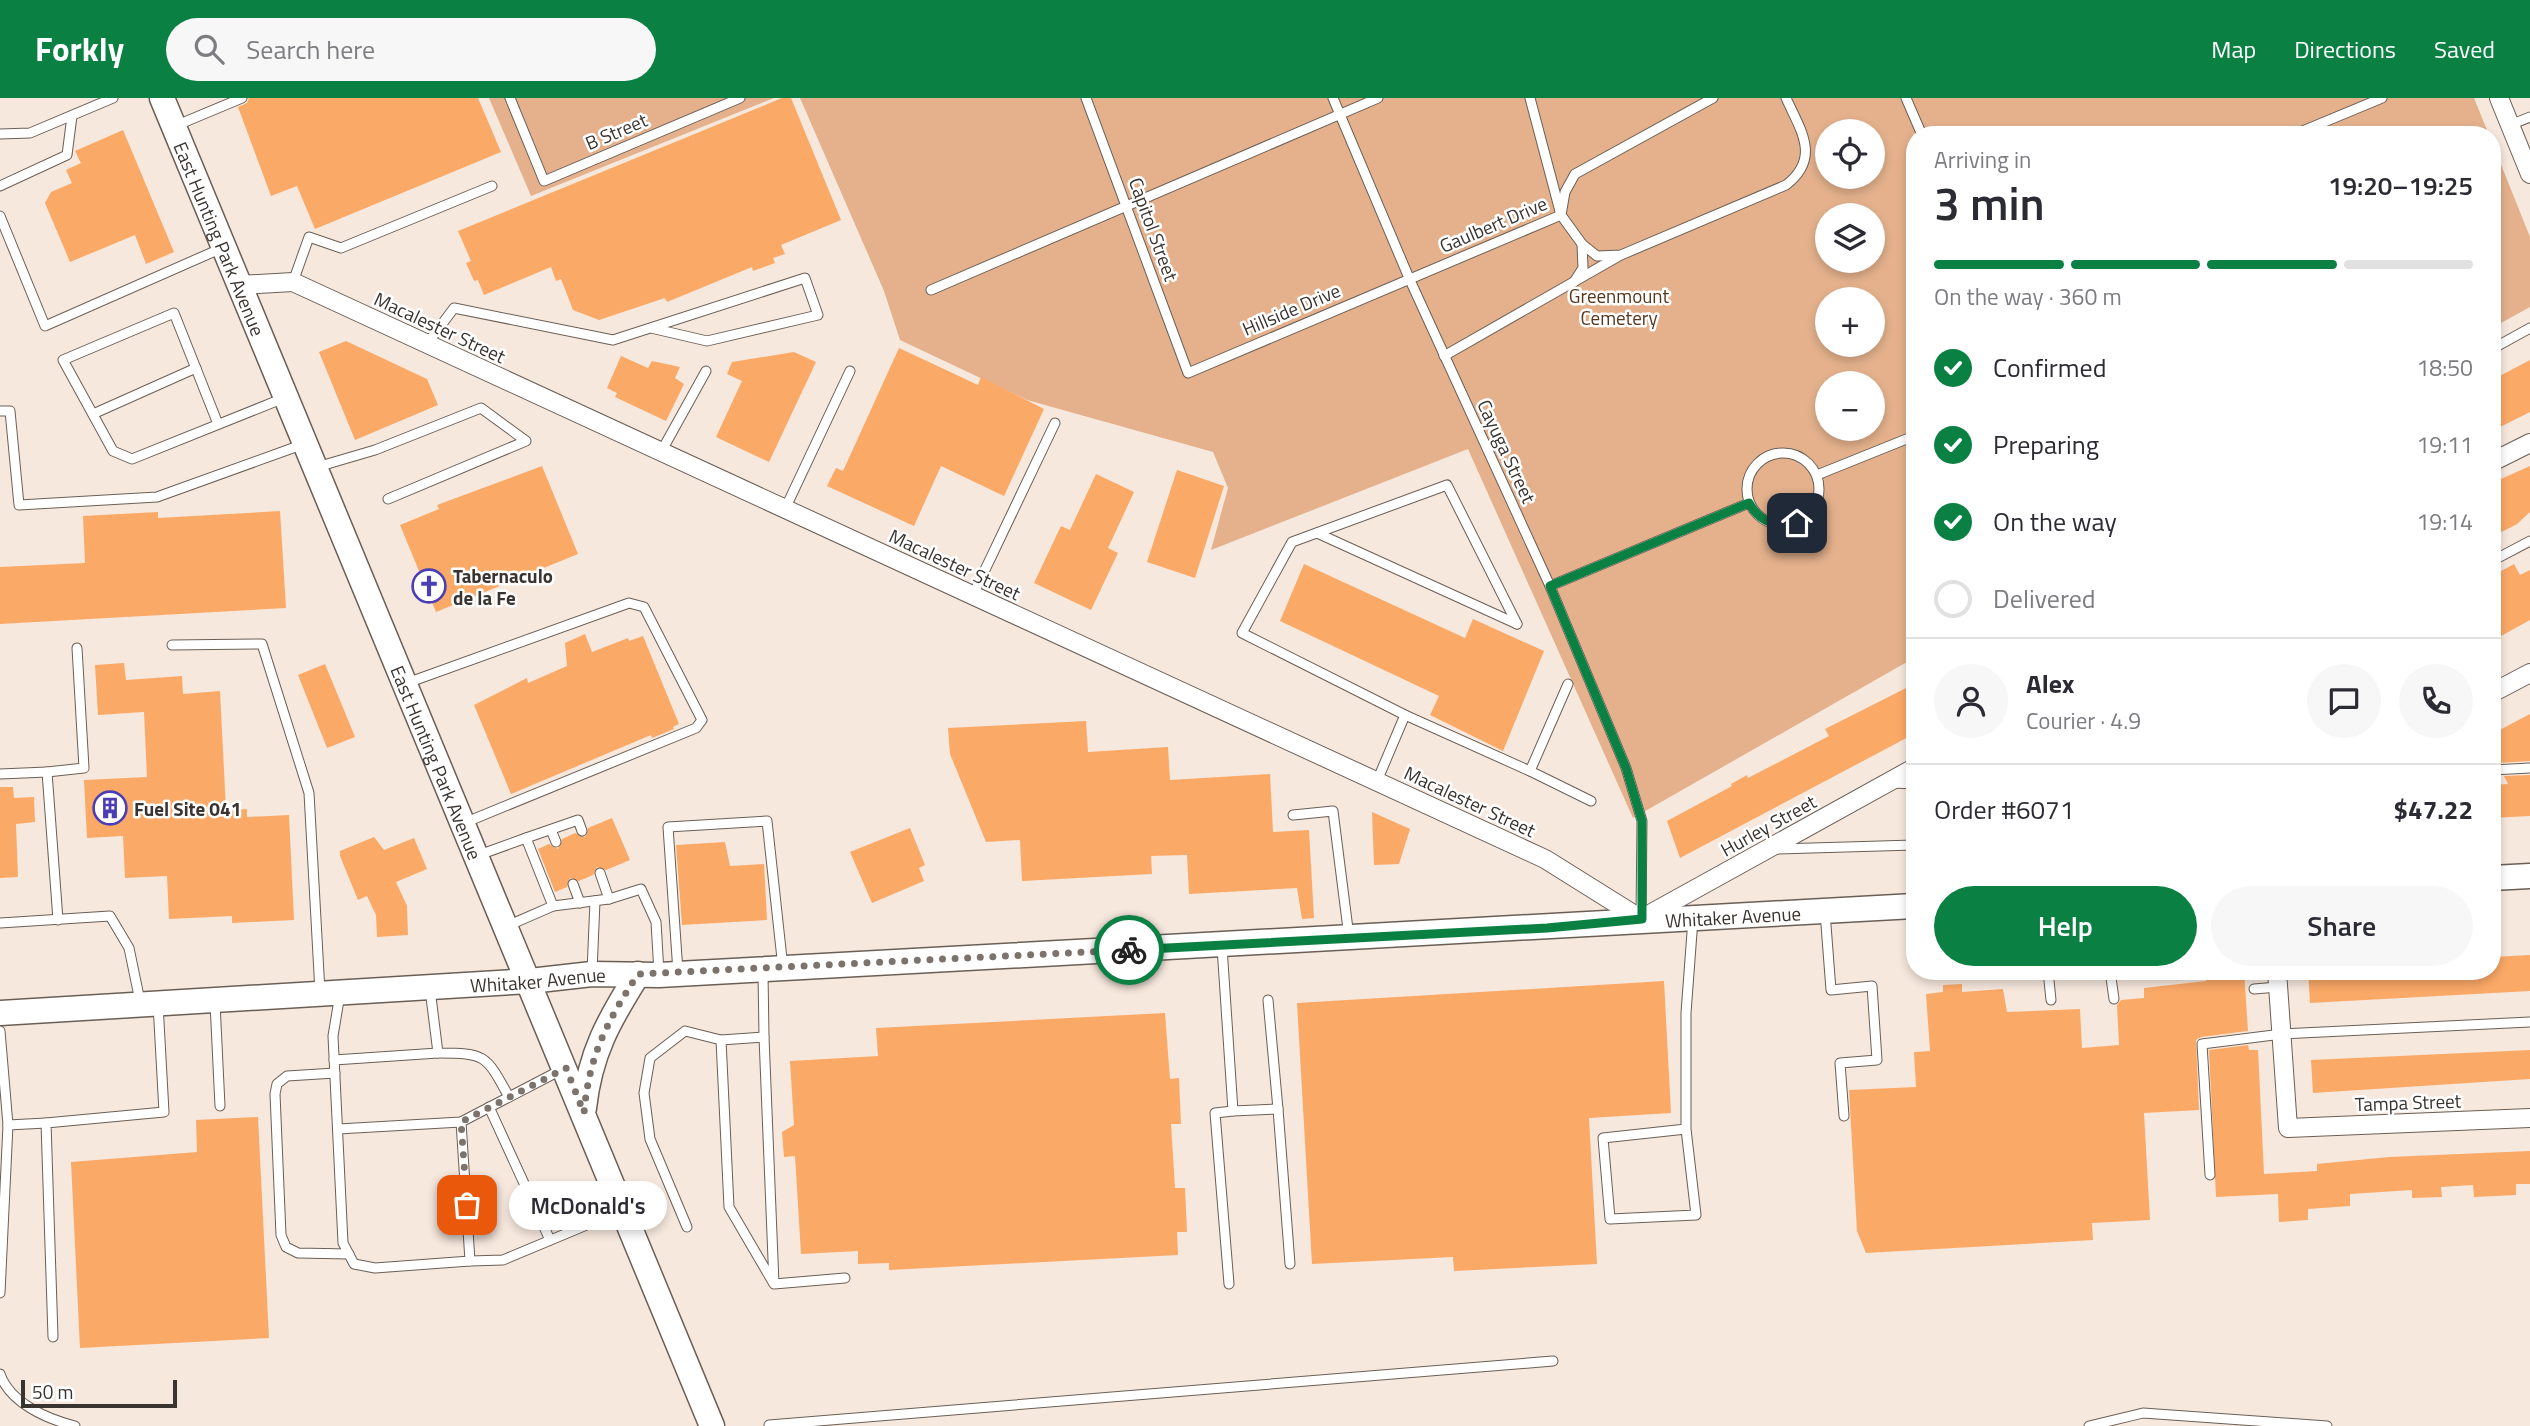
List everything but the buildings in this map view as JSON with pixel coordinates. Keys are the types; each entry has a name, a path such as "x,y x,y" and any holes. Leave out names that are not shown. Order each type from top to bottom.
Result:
{"main road":[{"name":"East Hunting Park Avenue","path":"162,98 530,981 712,1426"},
{"path":"2501,878 2530,876"},
{"name":"Whitaker Avenue","path":"0,1013 530,981 592,974 773,969 1906,906"},
{"path":"584,1113 587,1080 607,1022 659,974"}],"street":[{"path":"2499,98 2530,174"},
{"name":"Macalester Street","path":"239,285 293,282 1545,859 1642,919"},
{"path":"2501,458 2530,443"},
{"path":"2501,688 2530,673"},
{"name":"Hurley Street","path":"1642,919 1906,773"},
{"path":"2277,980 2282,1034"},
{"name":"Tampa Street","path":"2282,1034 2288,1128 2530,1118"}],"lane":[{"path":"0,134 30,133 113,98"},
{"path":"174,127 242,98"},
{"name":"B Street","path":"510,98 544,181 740,98"},
{"name":"Capitol Street","path":"1086,98 1188,373"},
{"name":"Cayuga Street","path":"1333,98 1409,278 1550,586 1626,768 1642,821 1642,919"},
{"path":"931,290 1378,98"},
{"path":"1530,98 1561,215 1582,244 1597,256 1621,255"},
{"name":"Gaulbert Drive","path":"1409,278 1561,215 1565,192 1575,174 1713,98"},
{"path":"1444,356 1621,255 1786,186 1800,175 1806,159 1805,142 1786,98"},
{"path":"1906,98 1918,126"},
{"path":"2315,126 2382,98"},
{"path":"0,186 67,155 72,116"},
{"path":"2510,125 2530,117"},
{"path":"293,282 309,237 341,248 492,186"},
{"path":"0,216 45,326 224,247"},
{"path":"1573,283 1583,268 1582,244"},
{"path":"427,344 454,308 612,340 805,278 818,315 706,341 651,328"},
{"name":"Hillside Drive","path":"1188,373 1409,278"},
{"path":"218,424 174,313 63,360 113,451 132,459 286,397"},
{"path":"2501,344 2530,328"},
{"path":"93,414 196,368"},
{"path":"661,452 706,371"},
{"path":"785,509 850,371"},
{"path":"316,468 374,450 481,408 526,441 388,499"},
{"path":"0,411 10,411 19,505 157,497 305,443"},
{"path":"973,596 1055,423"},
{"path":"1817,475 1906,439"},
{"path":"1775,453 1800,457 1817,475 1819,487 1814,509 1797,523 1785,526 1763,520 1749,503 1748,478 1754,467 1775,453"},
{"path":"1317,533 1517,624 1447,485 1292,542 1242,633 1405,715 1591,801"},
{"path":"1550,586 1749,503"},
{"path":"2501,556 2530,541"},
{"path":"406,684 629,603 644,607 702,720 696,728 464,823"},
{"path":"172,645 262,644 309,793 330,993 343,1243 354,1264 375,1268 503,1260 624,1210"},
{"path":"0,774 84,768 77,648"},
{"path":"1530,771 1568,684"},
{"path":"1377,782 1405,715"},
{"path":"2501,770 2530,768"},
{"path":"47,772 58,920"},
{"path":"1888,783 1906,784"},
{"path":"1293,815 1333,811 1349,939"},
{"path":"478,856 578,820 582,831"},
{"path":"659,974 668,827 767,821 773,969 764,1037 774,1284"},
{"path":"551,830 556,842"},
{"path":"526,838 553,906"},
{"path":"1768,849 1906,845"},
{"path":"600,873 609,899"},
{"path":"573,884 580,902"},
{"path":"507,926 553,906 609,899 640,889 656,922 659,974"},
{"path":"592,974 594,901"},
{"path":"1825,911 1831,990 1872,986 1877,1060 1840,1063 1844,1116"},
{"path":"0,923 110,916 129,948 149,1004 164,1112 8,1125"},
{"path":"1686,1129 1603,1138 1610,1219 1696,1214 1686,1129 1686,1013 1693,917"},
{"path":"1222,945 1233,1111"},
{"path":"2049,980 2051,1000"},
{"path":"2111,980 2114,999"},
{"path":"2254,989 2275,980"},
{"path":"430,987 438,1053"},
{"path":"215,1000 220,1106"},
{"path":"1268,1000 1290,1264"},
{"path":"2210,1175 2202,1044 2282,1034 2530,1021"},
{"path":"0,1031 8,1125 0,1293"},
{"path":"687,1227 650,1139 644,1093 650,1058 685,1031 721,1040 764,1037"},
{"path":"721,1040 729,1207 774,1284"},
{"path":"334,1060 475,1053 492,1065 509,1097"},
{"path":"338,1129 461,1122 566,1068"},
{"path":"335,1073 288,1076 277,1084 281,1235 286,1247 298,1253 349,1254"},
{"path":"489,1107 550,1240"},
{"path":"1229,1284 1215,1112 1278,1109"},
{"path":"461,1122 470,1261"},
{"path":"46,1123 53,1337"},
{"path":"774,1284 845,1278"},
{"path":"769,1425 1553,1361"},
{"path":"0,1374 3,1382 22,1403 60,1422 75,1426"},
{"path":"2089,1426 2143,1413 2327,1426"}],"green space":[{"path":"489,98 774,98 531,196"},
{"name":"Greenmount Cemetery","path":"800,98 2474,98 2485,126 1906,126 1906,663 1633,818 1468,449 1211,550 1228,488 1213,452 1027,400 900,340 884,291"},
{"path":"2501,164 2530,237 2530,307 2501,323"}],"way so far":[{"path":"467,1205 461,1122 566,1068 584,1113 587,1080 594,1055 607,1022 638,974 1129,950"}],"place":[{"name":"Tabernaculo de la Fe","path":"429,586"},
{"name":"Fuel Site 041","path":"110,808"},
{"name":"McDonald's","path":"467,1205"}],"route":[{"path":"1129,950 1547,928 1642,919 1642,821 1626,768 1550,586 1749,503 1763,520 1785,526 1797,523"}]}
